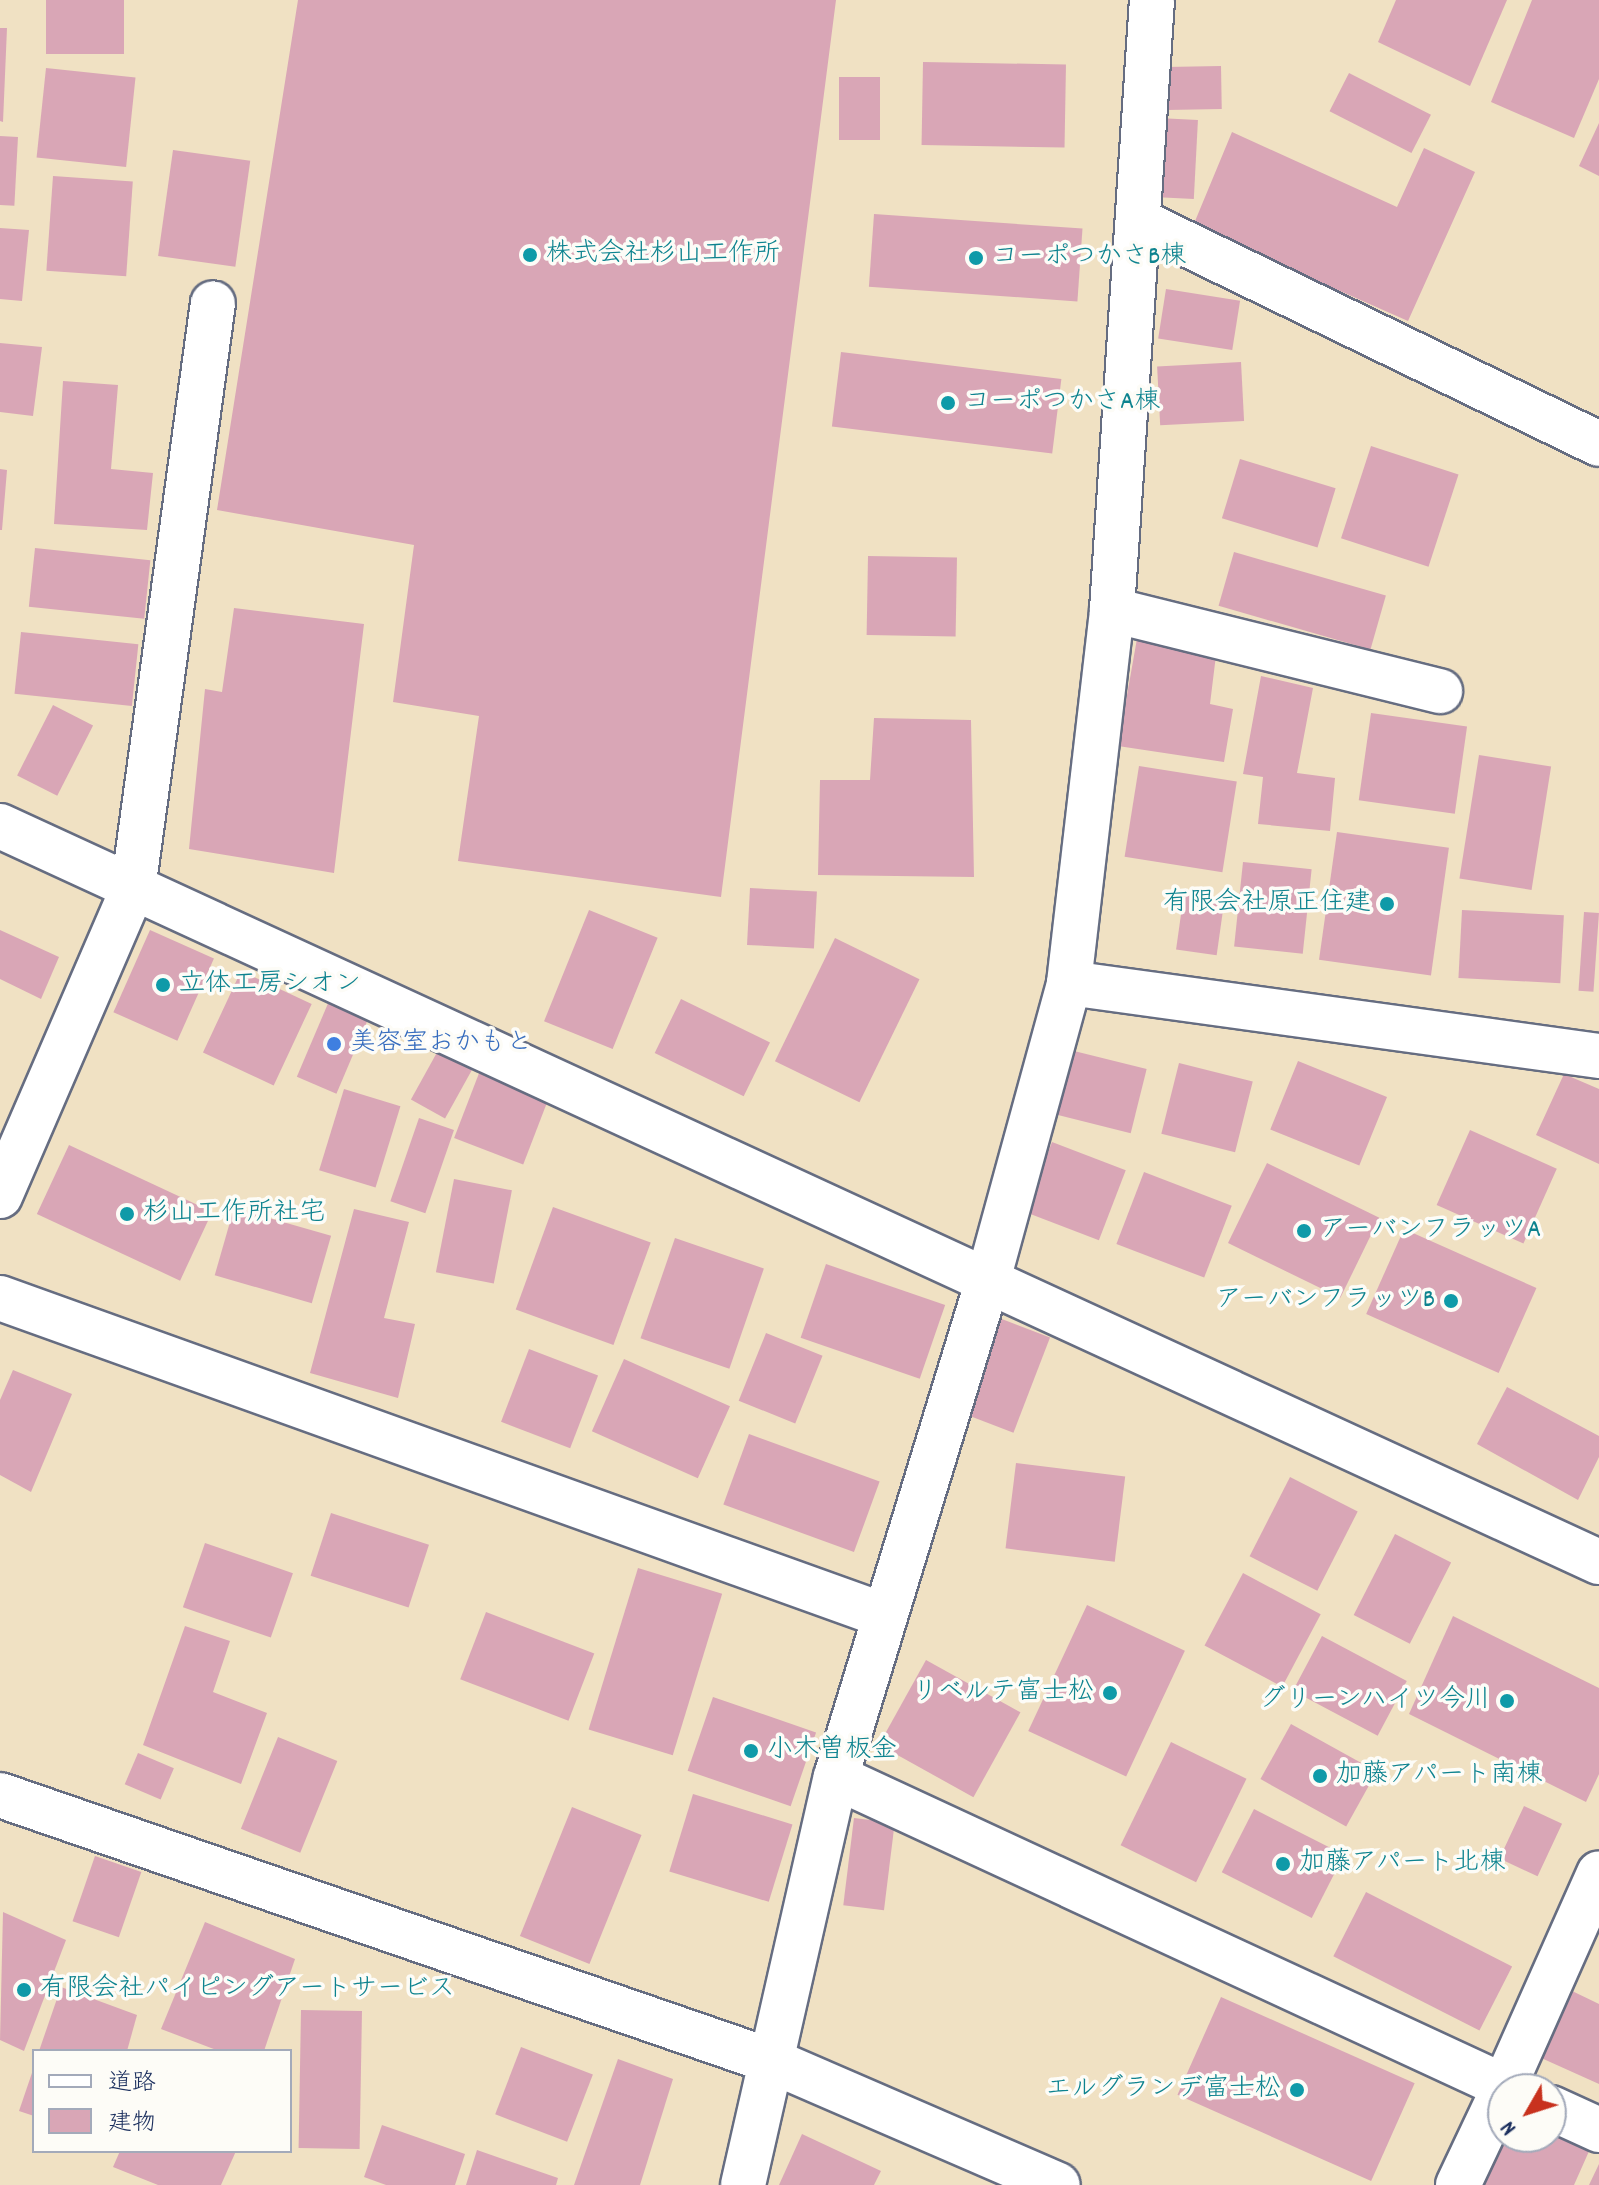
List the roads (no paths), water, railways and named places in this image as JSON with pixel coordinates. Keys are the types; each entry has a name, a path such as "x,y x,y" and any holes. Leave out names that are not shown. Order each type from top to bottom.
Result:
{"street":[{"path":"743,2185 774,2062 836,1777 883,1615 988,1280 1069,983 1112,610 1152,0"},
{"path":"1139,221 1599,444"},
{"path":"0,1196 133,889 213,303"},
{"path":"1112,610 1440,691"},
{"path":"0,826 1599,1562"},
{"path":"1069,983 1599,1056"},
{"path":"0,1298 883,1615"},
{"path":"836,1777 1487,2081"},
{"path":"0,1795 774,2062 1058,2185"},
{"path":"1512,2073 1599,1873"},
{"path":"1567,2115 1599,2130"},
{"path":"1458,2185 1487,2126"}],"place":[{"name":"株式会社杉山工作所","path":"530,255"},
{"name":"コーポつかさB棟","path":"976,258"},
{"name":"コーポつかさA棟","path":"948,403"},
{"name":"有限会社原正住建","path":"1387,904"},
{"name":"立体工房シオン","path":"163,985"},
{"name":"美容室おかもと","path":"334,1044"},
{"name":"杉山工作所社宅","path":"127,1214"},
{"name":"アーバンフラッツA","path":"1304,1231"},
{"name":"アーバンフラッツB","path":"1451,1301"},
{"name":"リベルテ富士松","path":"1110,1693"},
{"name":"グリーンハイツ今川","path":"1507,1701"},
{"name":"小木曽板金","path":"751,1751"},
{"name":"加藤アパート南棟","path":"1320,1776"},
{"name":"加藤アパート北棟","path":"1283,1864"},
{"name":"有限会社パイピングアートサービス","path":"24,1990"},
{"name":"エルグランデ富士松","path":"1297,2090"}]}
